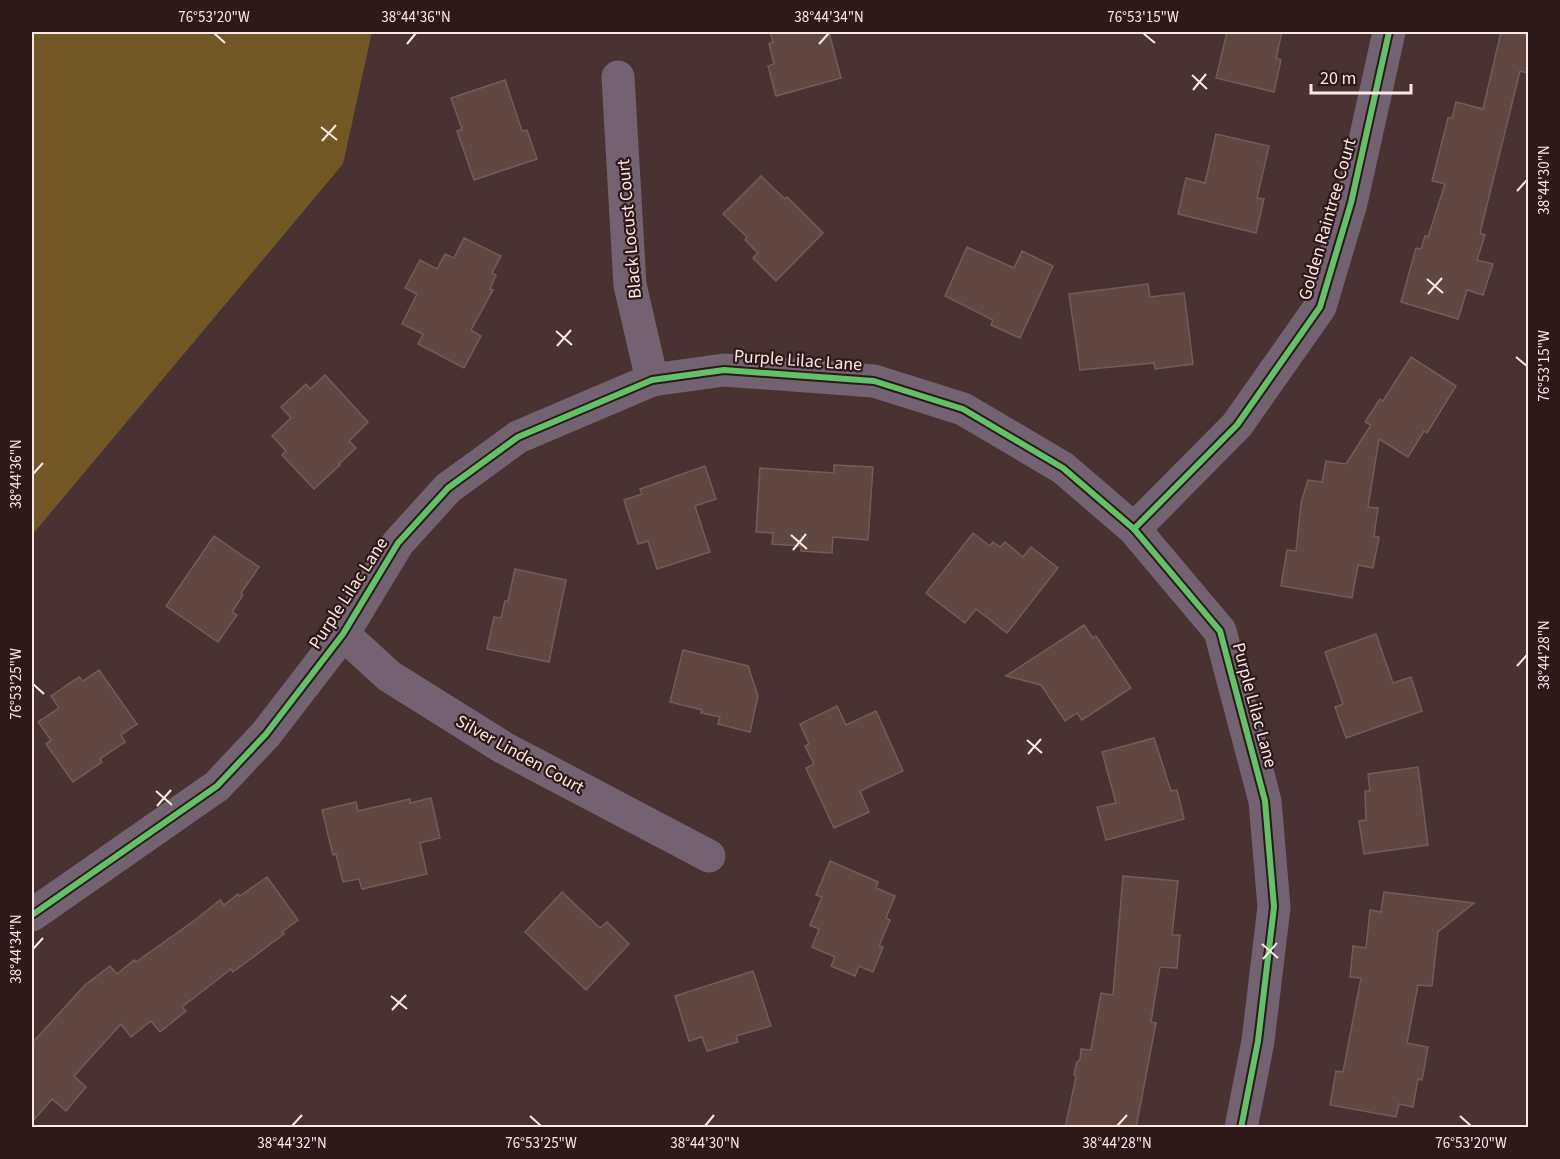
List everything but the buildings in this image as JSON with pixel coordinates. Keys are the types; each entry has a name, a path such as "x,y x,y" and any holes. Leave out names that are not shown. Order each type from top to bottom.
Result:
{"street":[{"name":"Golden Raintree Court","path":"1134,529 1237,425 1320,307 1351,203 1389,32"},
{"name":"Black Locust Court","path":"618,77 630,285 652,380"},
{"name":"Purple Lilac Lane","path":"32,915 113,856 217,786 266,734 343,634 398,543 448,488 518,437 652,380 724,370 874,381 963,409 1063,468 1134,529 1220,631 1265,801 1274,907 1258,1041 1241,1128"},
{"name":"Silver Linden Court","path":"343,634 389,676 504,748 709,856"}],"shaded area":[{"path":"32,32 372,32 343,164 32,535"}],"cycle path":[{"path":"1134,529 1237,425 1320,307 1351,203 1389,32"},
{"path":"32,915 217,786 266,734 343,634 398,543 448,488 518,437 652,380 724,370 874,381 963,409 1063,468 1134,529 1220,631 1265,801 1274,907 1258,1041 1241,1128"}]}
